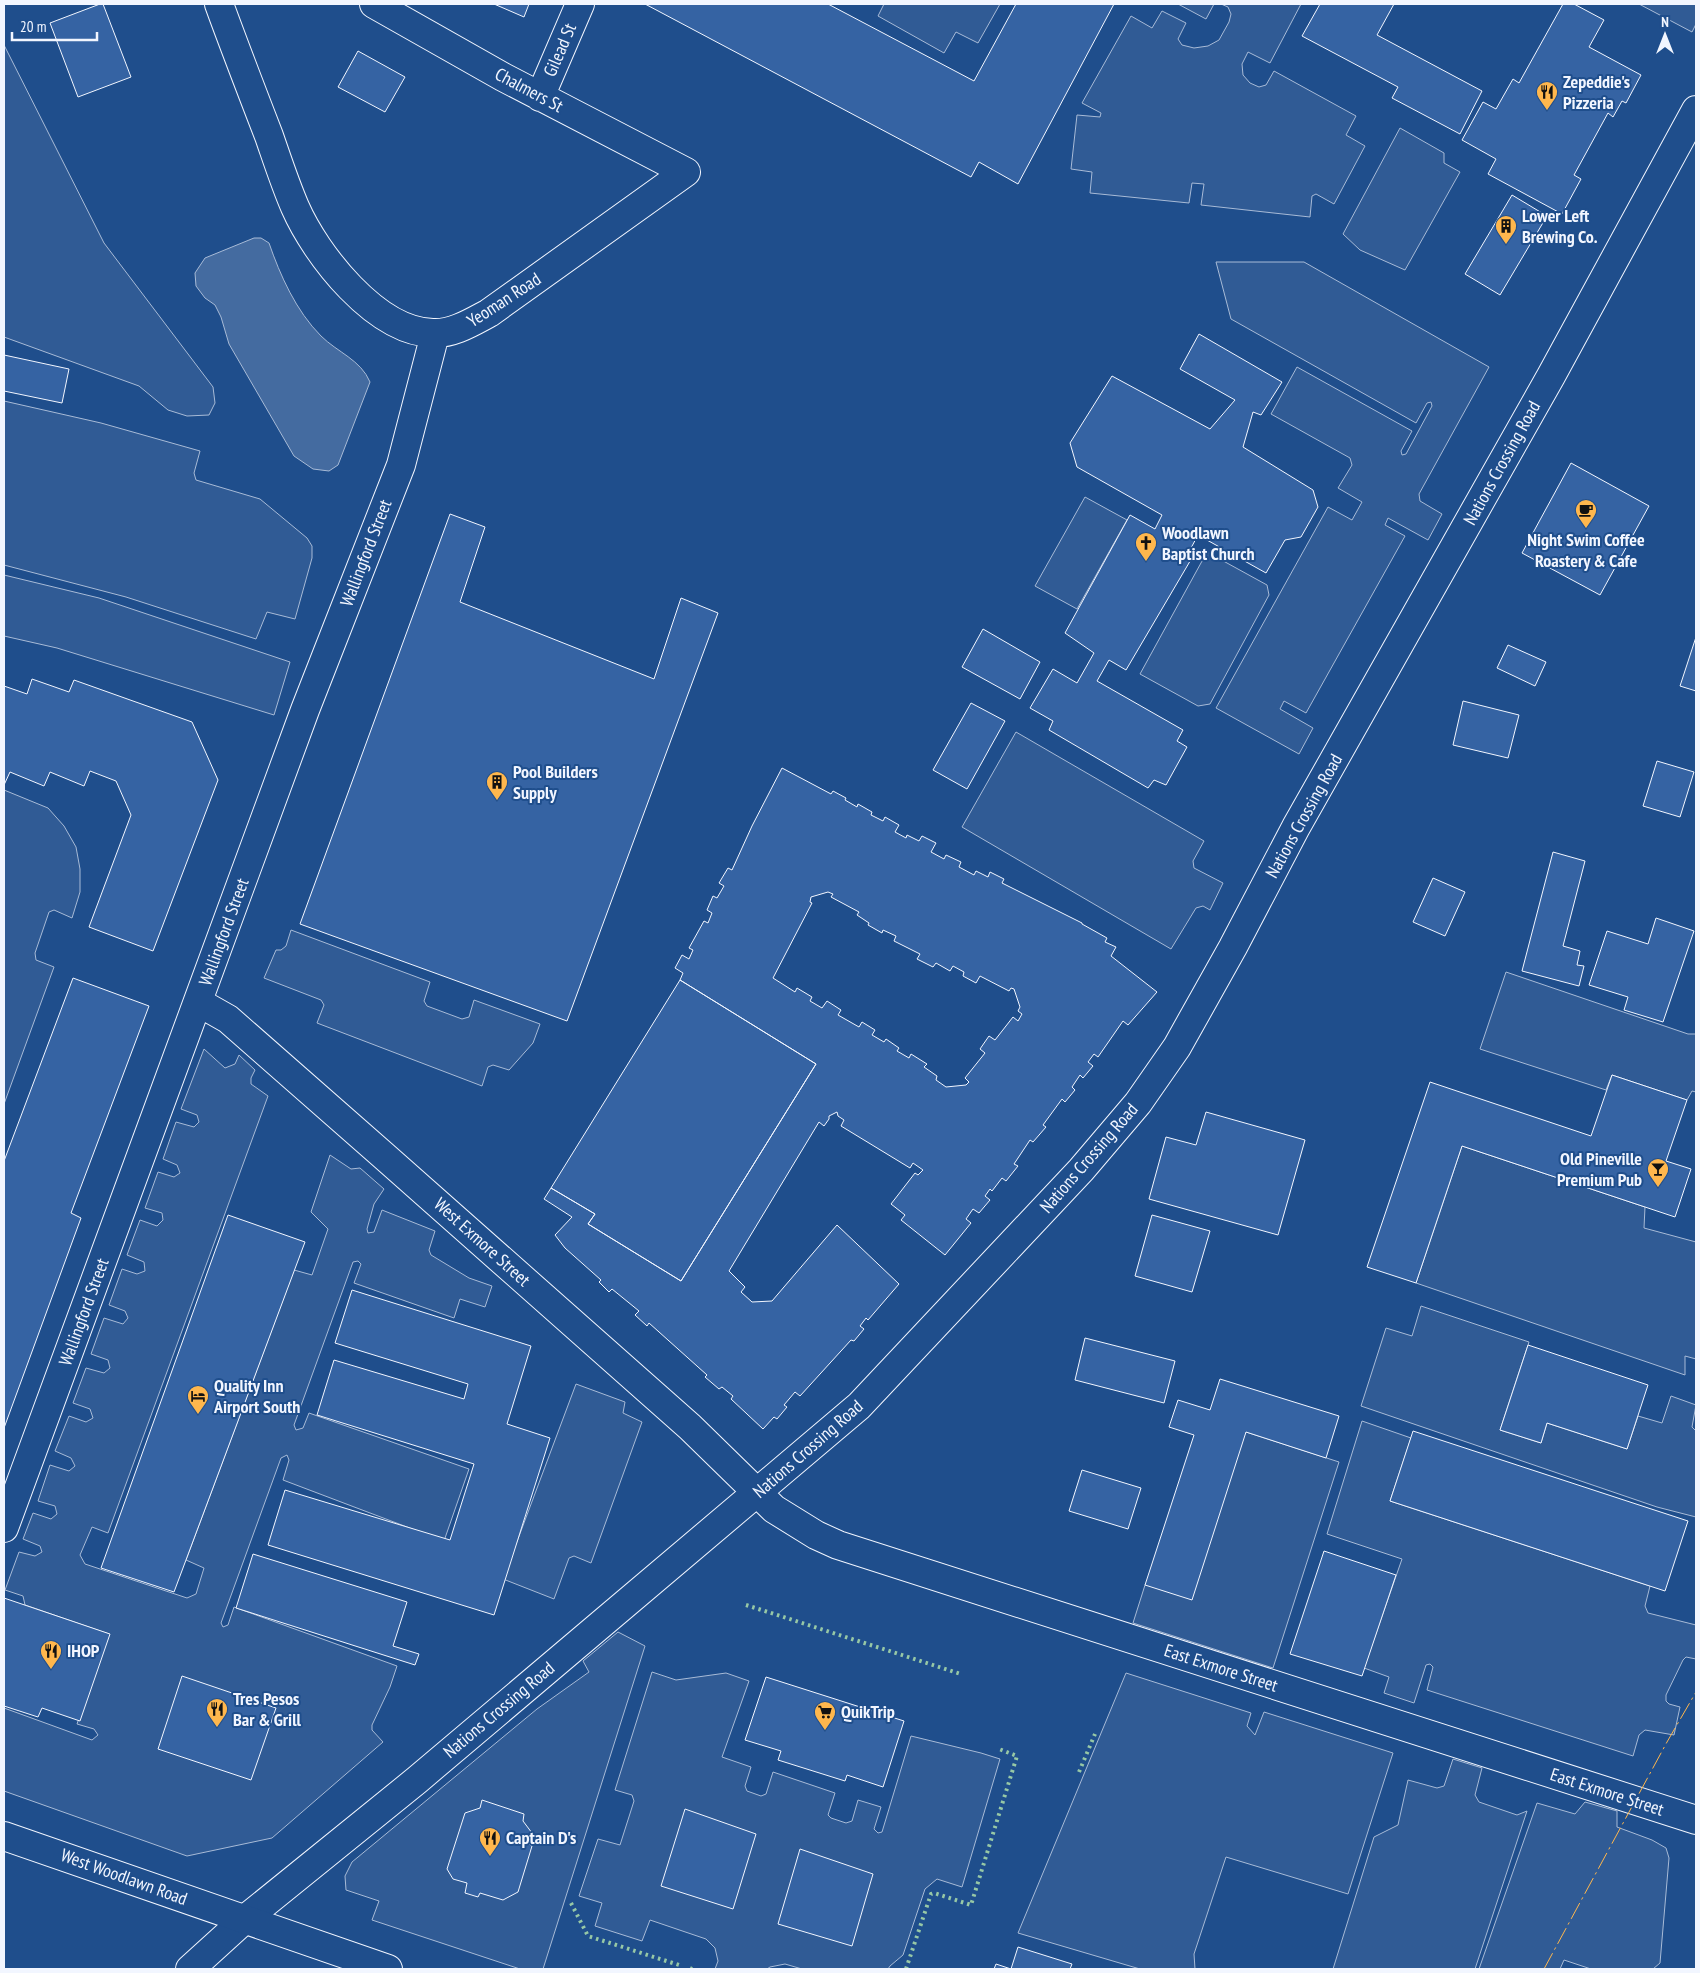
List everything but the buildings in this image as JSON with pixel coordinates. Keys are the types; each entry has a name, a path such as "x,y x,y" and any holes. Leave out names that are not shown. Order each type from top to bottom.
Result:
{"street":[{"name":"Yeoman Road","path":"219,4 296,208 321,251 341,277 375,308 401,326 423,333 435,334 459,329 489,313 686,172"},
{"name":"Chalmers St","path":"374,4 540,97 686,172"},
{"name":"Gilead St","path":"540,97 580,4"},
{"name":"Nations Crossing Road","path":"190,1969 244,1920 417,1780 859,1406 1081,1170 1138,1103 1177,1047 1233,947 1296,827 1553,372 1696,110"},
{"name":"Wallingford Street","path":"4,1528 305,710 401,465 435,334"},
{"name":"West Exmore Street","path":"198,1002 228,1019 347,1123 690,1427 757,1494"},
{"name":"East Exmore Street","path":"757,1494 796,1524 838,1545 1696,1820"},
{"name":"West Woodlawn Road","path":"4,1836 244,1920 313,1941 388,1969"}],"shaded area":[{"path":"884,4 1000,4 978,43 956,32 944,53 878,16"},
{"path":"1178,4 1214,4 1206,19"},
{"path":"1221,4 1301,4 1270,63 1248,52 1242,64 1243,75 1250,83 1259,87 1266,85 1274,71 1356,116 1346,135 1365,146 1334,204 1316,194 1312,196 1310,217 1201,205 1204,184 1192,183 1189,203 1090,193 1092,172 1071,169 1077,115 1100,117 1101,113 1082,103 1131,16 1152,28 1162,11 1186,23 1178,39 1182,45 1194,48 1208,46 1219,40 1229,22 1231,14 1228,7"},
{"path":"1639,4 1696,4 1696,24 1692,32"},
{"path":"4,45 104,243 213,387 215,403 209,415 187,416 168,410 139,386 4,337"},
{"path":"1400,128 1444,153 1444,163 1460,172 1405,270 1360,250 1343,234"},
{"path":"254,238 261,238 269,243 278,268 296,304 312,326 327,342 355,362 366,374 370,382 338,465 329,471 313,469 294,456 229,344 221,317 215,305 205,298 196,286 195,273 205,258"},
{"path":"1216,262 1304,262 1489,367 1419,494 1420,501 1442,514 1428,540 1388,518 1385,525 1405,536 1306,713 1284,701 1280,709 1313,728 1299,754 1216,708 1328,507 1352,520 1362,502 1338,488 1352,465 1350,458 1271,414 1297,367 1412,431 1401,451 1402,455 1406,454 1432,406 1431,402 1427,403 1416,423 1231,319"},
{"path":"4,401 101,423 200,451 194,473 196,480 260,499 307,538 312,546 312,558 295,619 267,612 256,639 126,597 4,565"},
{"path":"1085,497 1127,520 1077,609 1035,586"},
{"path":"1207,552 1267,585 1269,595 1210,704 1198,706 1140,674"},
{"path":"4,575 99,598 290,662 274,715 57,648 4,636"},
{"path":"1016,732 1204,841 1193,861 1194,868 1223,883 1210,910 1203,906 1196,908 1171,949 962,827"},
{"path":"4,790 48,808 64,826 76,847 80,869 80,892 72,918 54,910 49,912 35,953 36,960 54,967 4,1104"},
{"path":"291,930 430,982 424,1001 427,1006 462,1019 469,1017 474,1000 540,1024 533,1043 509,1070 493,1065 488,1067 482,1086 317,1023 324,1005 321,1000 264,978 276,950 281,950 286,946"},
{"path":"1506,972 1688,1034 1696,1034 1696,1092 1692,1091 1687,1100 1612,1075 1606,1090 1480,1049"},
{"path":"204,1049 225,1068 235,1064 239,1055 255,1070 251,1078 251,1084 268,1096 108,1533 92,1527 80,1555 85,1564 187,1598 196,1594 204,1568 186,1560 294,1270 312,1275 328,1229 311,1212 330,1155 351,1169 360,1168 384,1189 374,1204 367,1229 368,1233 374,1232 382,1210 435,1231 429,1250 431,1255 469,1278 492,1286 485,1307 460,1299 454,1318 354,1283 361,1264 358,1261 353,1262 294,1425 296,1430 303,1428 309,1413 469,1469 444,1541 283,1480 289,1460 287,1455 281,1458 221,1623 223,1627 228,1625 234,1607 397,1666 390,1687 372,1725 372,1730 383,1742 272,1838 187,1856 4,1791 4,1708 92,1740 98,1735 94,1729 77,1724 109,1634 25,1605 23,1596 5,1590 19,1552 35,1556 42,1552 40,1546 23,1539 33,1513 51,1519 57,1514 55,1506 38,1501 50,1465 69,1471 75,1466 71,1458 55,1451 69,1416 86,1422 93,1418 90,1409 73,1403 86,1368 104,1373 110,1368 108,1360 91,1354 104,1318 123,1324 128,1318 125,1311 109,1305 122,1269 137,1274 145,1271 144,1262 127,1255 140,1220 157,1226 163,1220 162,1213 145,1208 158,1172 174,1177 180,1173 177,1165 163,1159 176,1122 194,1127 199,1122 197,1115 181,1109"},
{"path":"1462,1146 1645,1207 1644,1228 1696,1242 1696,1359 1685,1356 1685,1375 1416,1283"},
{"path":"1421,1306 1529,1342 1500,1430 1541,1443 1547,1423 1627,1449 1638,1416 1662,1423 1671,1396 1696,1405 1692,1427 1696,1431 1696,1517 1657,1507 1361,1406 1386,1328 1412,1336"},
{"path":"576,1384 625,1402 623,1413 642,1422 591,1563 574,1556 569,1558 554,1599 503,1579"},
{"path":"1362,1421 1411,1438 1390,1501 1650,1586 1645,1606 1648,1613 1696,1625 1696,1659 1686,1657 1683,1660 1666,1695 1666,1701 1669,1704 1680,1707 1674,1735 1645,1730 1639,1735 1633,1756 1427,1690 1433,1667 1430,1664 1426,1665 1414,1703 1384,1693 1389,1677 1364,1668 1402,1559 1327,1534"},
{"path":"1246,1432 1339,1462 1273,1668 1133,1623 1145,1585"},
{"path":"618,1632 645,1646 543,1969 520,1969 372,1920 379,1901 346,1890 345,1876 352,1862 537,1709 589,1672 583,1661"},
{"path":"652,1672 676,1680 726,1673 749,1681 722,1757 751,1767 745,1786 747,1791 761,1796 766,1794 773,1772 835,1793 828,1815 831,1818 846,1823 852,1821 858,1800 881,1807 874,1829 878,1833 882,1832 911,1736 1000,1759 962,1887 937,1879 925,1889 903,1955 888,1969 802,1969 785,1964 767,1969 715,1969 718,1961 715,1948 706,1939 650,1920 642,1941 595,1926 602,1903 579,1896 598,1839 620,1845 634,1801 632,1795 615,1790"},
{"path":"1126,1673 1251,1713 1247,1726 1255,1735 1264,1712 1393,1753 1348,1894 1226,1857 1194,1954 1195,1969 1140,1969 1018,1933"},
{"path":"1453,1759 1482,1768 1475,1795 1479,1802 1517,1815 1527,1811 1475,1969 1333,1969 1374,1837 1398,1825 1408,1780 1437,1788 1444,1786"},
{"path":"1585,1802 1617,1811 1617,1827 1652,1840 1666,1848 1669,1858 1660,1963 1653,1969 1591,1969 1564,1960 1560,1969 1479,1969 1537,1803 1575,1814"}],"hedge":[{"path":"746,1605 961,1674"},
{"path":"1079,1772 1095,1734"},
{"path":"906,1969 931,1894 934,1893 971,1905 1017,1756 999,1749"},
{"path":"571,1903 588,1936 679,1965"}],"power":[{"path":"1544,1969 1696,1692"}],"place":[{"name":"Zepeddie's Pizzeria","path":"1547,111"},
{"name":"Lower Left Brewing Co.","path":"1506,245"},
{"name":"Night Swim Coffee Roastery & Cafe","path":"1586,529"},
{"name":"Woodlawn Baptist Church","path":"1146,562"},
{"name":"Pool Builders Supply","path":"497,801"},
{"name":"Old Pineville Premium Pub","path":"1658,1188"},
{"name":"Quality Inn Airport South","path":"198,1415"},
{"name":"IHOP","path":"51,1670"},
{"name":"Tres Pesos Bar & Grill","path":"217,1728"},
{"name":"QuikTrip","path":"825,1731"},
{"name":"Captain D's","path":"490,1857"}]}
